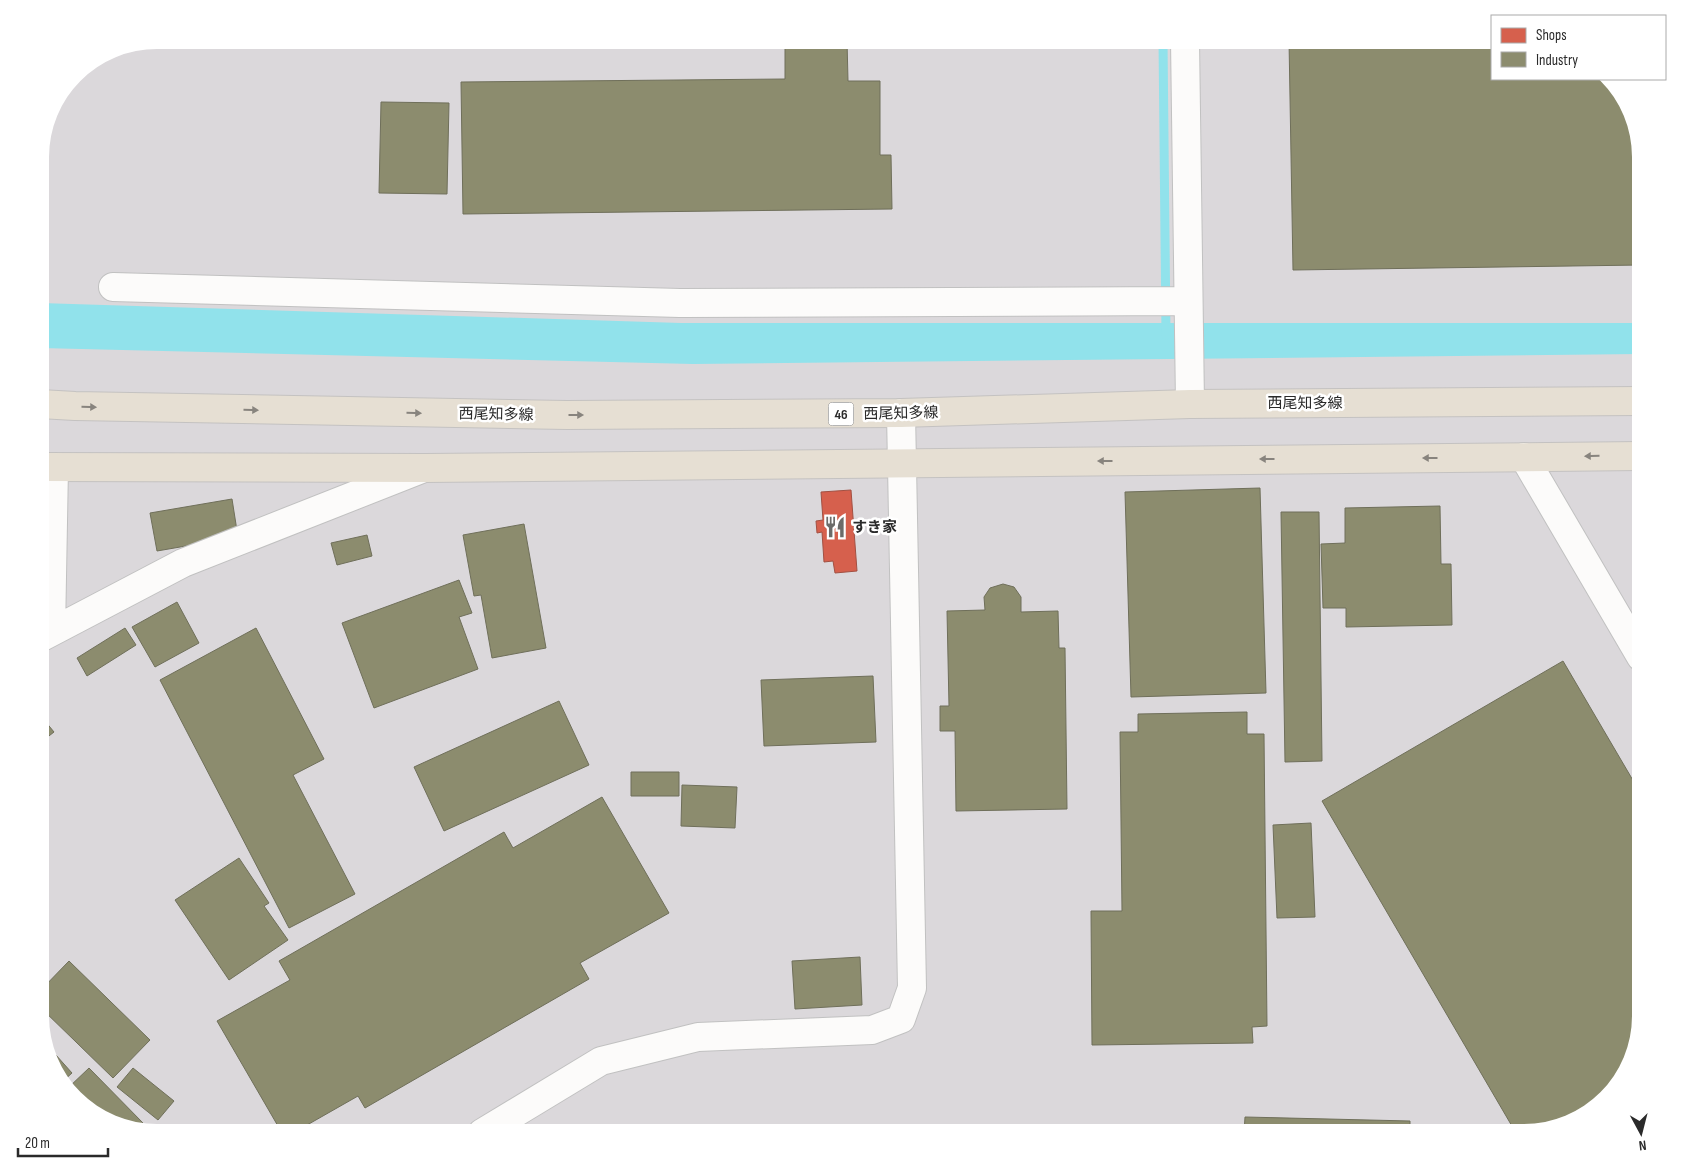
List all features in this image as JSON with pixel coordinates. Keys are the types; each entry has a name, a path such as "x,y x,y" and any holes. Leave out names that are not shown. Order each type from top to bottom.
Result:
{"main road":[{"name":"西尾知多線","path":"49,405 567,416 901,413 1190,392 1632,401"},
{"path":"49,467 425,468 1632,456"}],"street":[{"path":"1185,49 1190,392"},
{"path":"113,287 680,304 1188,310"},
{"path":"497,1124 601,1061 698,1037 872,1030 901,1019 912,988 901,413"},
{"path":"1524,457 1632,642"},
{"path":"49,633 183,563 425,468"}],"shaded area":[{"path":"149,49 1491,49 1491,80 1601,80 1618,103 1624,115 1629,128 1632,156 1632,1017 1629,1045 1618,1070 1610,1082 1590,1102 1566,1116 1553,1121 1525,1124 156,1124 122,1119 85,1098 75,1088 60,1064 54,1051 49,1024 49,149 52,128 57,115 75,85 91,71 109,60 135,51"}],"water":[{"path":"49,303 681,323 1632,323 1632,354 693,364 49,348"}],"building: Shops":[{"name":"すき家","path":"851,490 857,571 835,573 833,561 824,562 822,532 817,533 816,521 823,520 821,492"}],"building: Industry":[{"path":"785,49 847,49 848,81 880,81 880,155 891,155 892,209 463,214 461,82 785,79"},
{"path":"1289,49 1491,49 1491,80 1601,80 1618,103 1624,115 1629,128 1632,156 1632,265 1293,270"},
{"path":"381,102 449,103 447,194 379,193"},
{"path":"1260,488 1266,693 1131,697 1125,492"},
{"path":"232,499 238,537 157,551 150,513"},
{"path":"1440,506 1441,564 1451,564 1452,625 1346,627 1346,608 1323,608 1321,544 1345,543 1345,508"},
{"path":"1281,512 1319,512 1322,761 1285,762"},
{"path":"524,524 546,648 492,658 481,595 474,596 463,535"},
{"path":"367,535 372,556 337,565 331,543"},
{"path":"459,580 472,613 459,617 478,669 374,708 342,623"},
{"path":"1003,584 1014,587 1021,597 1021,612 1058,611 1059,648 1065,648 1067,809 956,811 955,731 940,731 940,706 949,706 947,611 985,610 984,597 990,588"},
{"path":"177,602 199,643 155,667 132,627"},
{"path":"125,628 136,645 87,676 77,658"},
{"path":"256,628 324,759 293,775 355,894 289,928 160,680"},
{"path":"1563,661 1632,779 1631,1031 1629,1045 1624,1058 1618,1070 1601,1093 1578,1110 1553,1121 1511,1124 1322,801"},
{"path":"873,676 876,742 764,746 761,680"},
{"path":"559,701 589,765 444,831 414,767"},
{"path":"1247,712 1247,734 1264,734 1267,1026 1252,1027 1253,1043 1092,1045 1091,911 1122,911 1120,732 1138,732 1138,714"},
{"path":"49,726 54,732 49,736"},
{"path":"631,772 679,772 679,796 631,796"},
{"path":"682,785 737,787 735,828 681,826"},
{"path":"602,797 669,913 580,963 589,979 365,1108 358,1096 309,1124 277,1124 217,1021 290,980 279,961 504,832 513,848"},
{"path":"1311,823 1315,917 1277,918 1273,825"},
{"path":"239,858 269,903 264,906 288,940 229,980 175,900"},
{"path":"860,957 862,1005 795,1009 792,961"},
{"path":"69,961 150,1040 113,1078 49,1016 49,982"},
{"path":"56,1055 72,1073 68,1077"},
{"path":"89,1068 143,1123 128,1121 109,1113 85,1098 72,1084"},
{"path":"133,1068 174,1101 158,1120 117,1087"},
{"path":"1245,1117 1410,1121 1410,1124 1245,1124"}],"waterway":[{"path":"1163,49 1166,335"}],"place":[{"name":"すき家","path":"835,527"}]}
